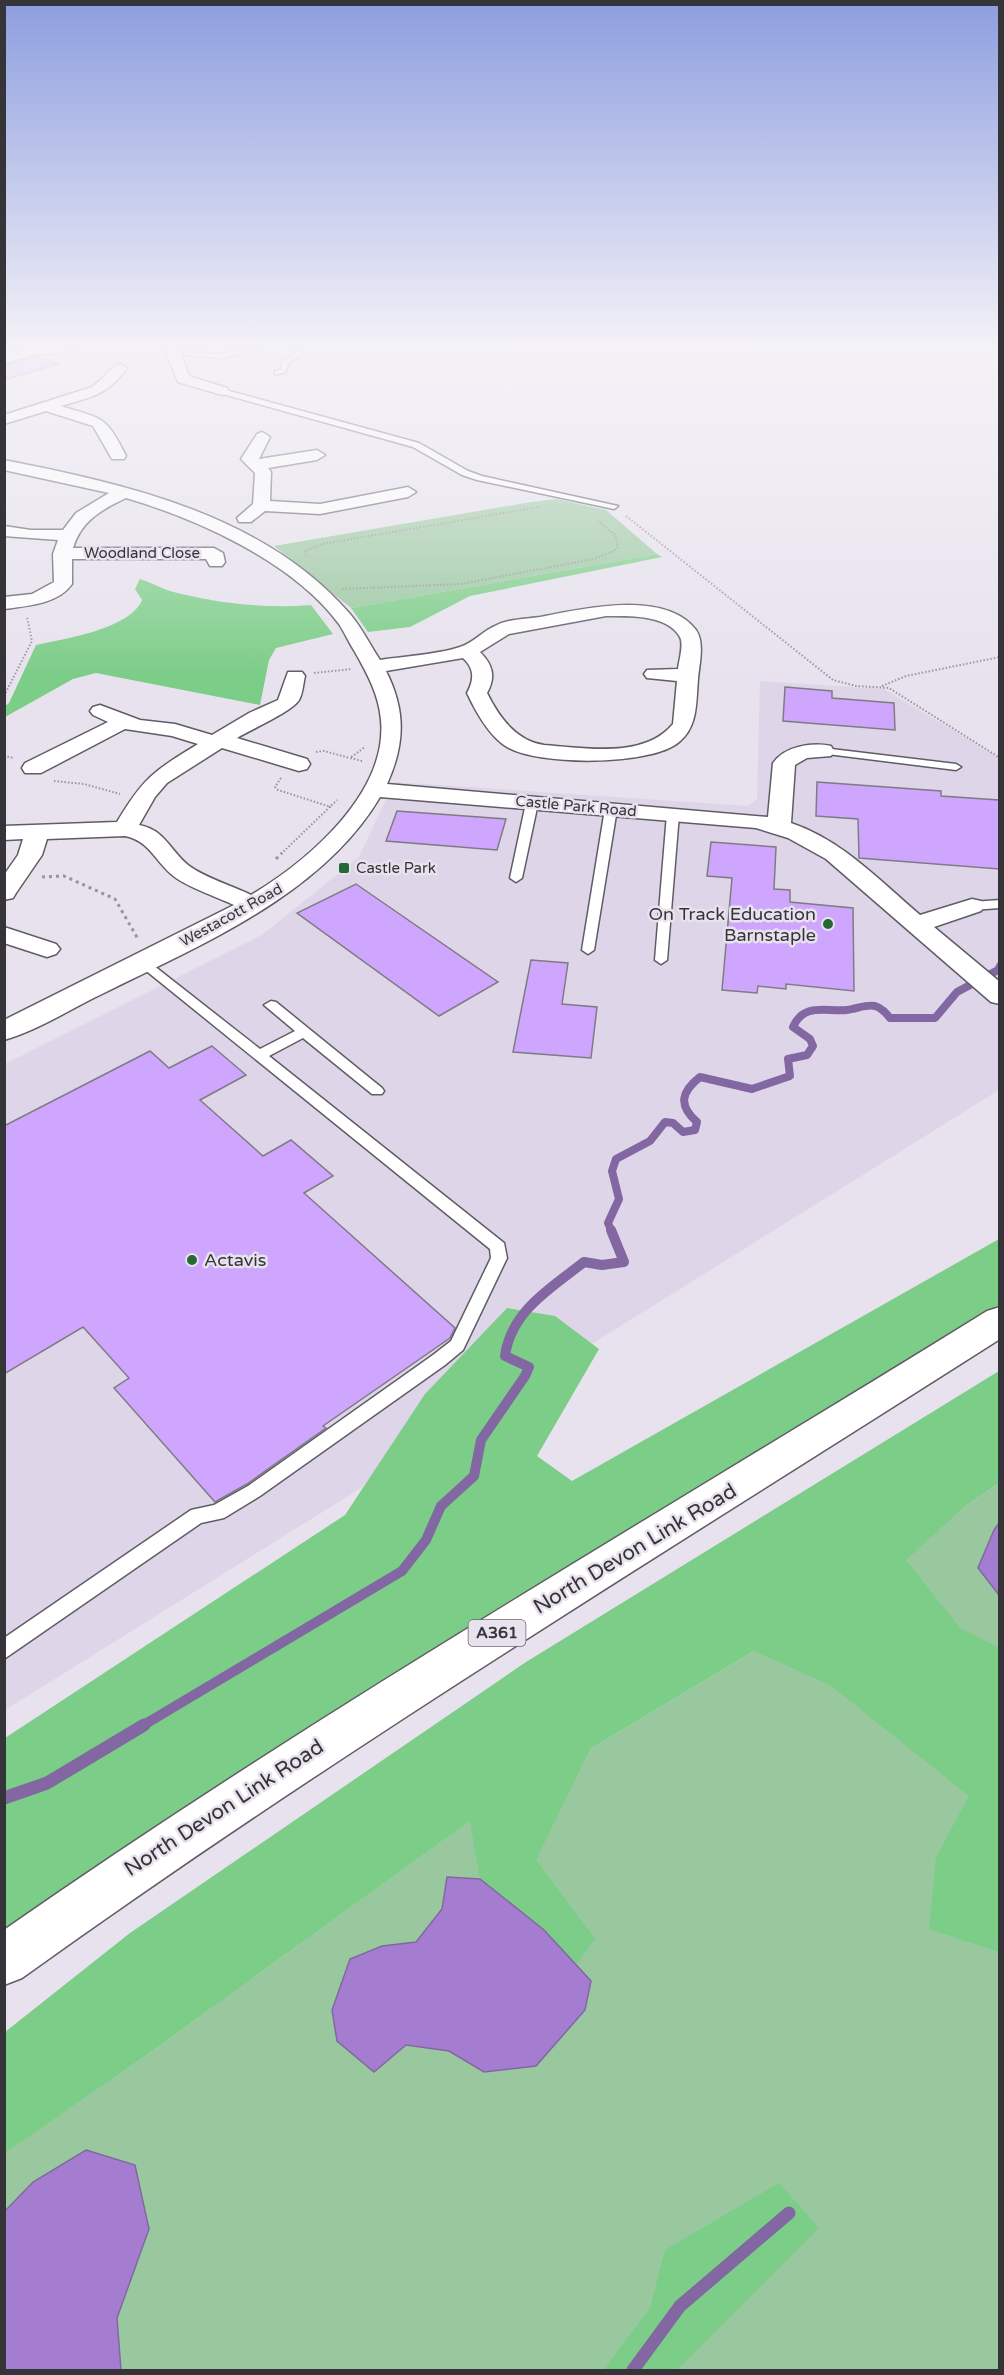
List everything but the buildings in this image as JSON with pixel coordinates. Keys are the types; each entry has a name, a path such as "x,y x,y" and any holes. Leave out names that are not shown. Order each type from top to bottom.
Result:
{"highway":[{"name":"North Devon Link Road","path":"4,1960 127,1871 425,1676 800,1448 999,1322"}],"street":[{"path":"219,528 251,516 261,506 263,472 253,465 250,458"},
{"path":"253,465 286,458"},
{"name":"Westacott Road","path":"4,465 124,492 186,512 280,562 343,617 365,665 385,693 392,723 385,764 366,781 349,826 320,857 290,882 253,905 142,952 4,1031"},
{"path":"261,506 320,509 409,488 429,496"},
{"name":"Woodland Close","path":"4,603 24,601 50,594 63,584 62,554 68,536 81,516 124,492"},
{"name":"Woodland Close","path":"4,531 31,535 68,536"},
{"name":"Woodland Close","path":"62,554 100,552 158,556 214,553 216,562"},
{"path":"365,665 467,652 503,629 606,610 642,611 670,619 688,633 691,643 683,725 670,749 622,754 532,749 516,744 480,700 477,693 484,674 482,666 467,652"},
{"path":"654,674 688,676"},
{"path":"125,829 141,800 159,778 217,741 285,704 290,698 295,676"},
{"path":"100,711 136,726 175,730 299,764"},
{"path":"33,768 123,722"},
{"path":"779,826 784,763 793,755 804,751 823,751"},
{"name":"Castle Park Road","path":"366,781 532,803 756,821 779,826 819,843 834,854 998,995"},
{"path":"4,833 125,829 144,833 157,842 180,870 253,905"},
{"path":"11,886 30,855 37,833"},
{"path":"916,924 972,906"},
{"path":"4,934 47,949"}],"lane":[{"path":"441,458 480,478 614,506"},
{"path":"823,751 956,767"},
{"path":"516,878 532,803"},
{"path":"588,950 611,809"},
{"path":"661,960 673,814"},
{"path":"972,906 999,904"},
{"path":"4,1650 197,1516 218,1512 254,1491 445,1355 457,1345 499,1258 498,1247 259,1055 142,952"},
{"path":"271,1005 377,1091"},
{"path":"259,1055 304,1032"}],"path":[{"path":"614,506 833,680 856,686 889,688 999,758"},
{"path":"312,561 306,556 305,551 322,544 455,520 549,507"},
{"path":"320,596 343,587 461,584 594,559 614,551 618,542 610,530 596,520"},
{"path":"4,696 32,641 24,601"},
{"path":"881,686 906,676 999,657"},
{"path":"295,676 356,669 365,665"},
{"path":"350,758 372,741"},
{"path":"330,807 275,787 278,780 314,752 324,751 364,761 366,781"},
{"path":"33,768 56,781 84,784 141,800"},
{"path":"275,860 339,799"},
{"path":"11,886 64,876 114,899 142,952"}],"shaded area":[{"path":"760,681 884,689 999,758 999,1090 5,1710 5,1064 262,935 359,857 394,782 748,806 757,799"},
{"path":"999,1523 999,1595 978,1568"},
{"path":"447,1877 480,1879 544,1930 591,1981 585,2010 536,2066 484,2072 449,2051 406,2045 374,2072 337,2041 332,2010 350,1959 382,1946 416,1942 442,1909"},
{"path":"86,2150 135,2165 149,2229 117,2318 121,2370 5,2370 5,2211 33,2182"}],"green space":[{"path":"557,499 606,510 657,554 351,608 274,546 531,502"},
{"path":"657,554 662,557 470,596 410,627 368,632 351,608"},
{"path":"140,579 170,591 222,602 276,606 311,605 333,634 276,648 269,660 260,705 96,673 73,679 5,717 5,706 9,703 36,645 79,636 124,618 135,610 142,600 135,589"},
{"path":"999,1239 999,1305 203,1798 5,1935 5,1738 345,1515 425,1394 507,1308 555,1316 599,1349 537,1456 572,1481"},
{"path":"999,1371 999,1483 964,1507 906,1560 960,1628 999,1648 999,1952 929,1929 936,1857 969,1796 830,1685 754,1651 590,1749 536,1860 595,1939 576,1965 544,1930 480,1879 470,1821 137,2062 5,2153 5,2032 130,1933 526,1662"},
{"path":"999,1483 999,2370 5,2370 4,2153 137,2062 471,1820 754,1651"},
{"path":"779,2183 819,2228 677,2370 603,2370 650,2308 665,2250"}],"waterway":[{"path":"612,1232 608,1223 619,1199 612,1171 616,1159 650,1141 665,1122 673,1123 683,1132 695,1130 697,1122 687,1110 684,1099 689,1088 700,1077 752,1089 790,1076 788,1059 807,1055 813,1046 810,1039 793,1027 803,1014 816,1010 847,1010 872,1006 882,1009 890,1018 935,1018 957,992 998,970 1000,966"},
{"path":"142,1726 402,1571 426,1540 441,1506 474,1476 481,1440 525,1376 529,1367 505,1356 515,1326 534,1302 584,1262 602,1265 624,1262 611,1230"},
{"path":"4,1798 47,1783 144,1725"},
{"path":"633,2370 680,2306 789,2213"}],"place":[{"name":"Castle Park","path":"344,868"},
{"name":"On Track Education Barnstaple","path":"828,924"},
{"name":"Actavis","path":"192,1260"}]}
